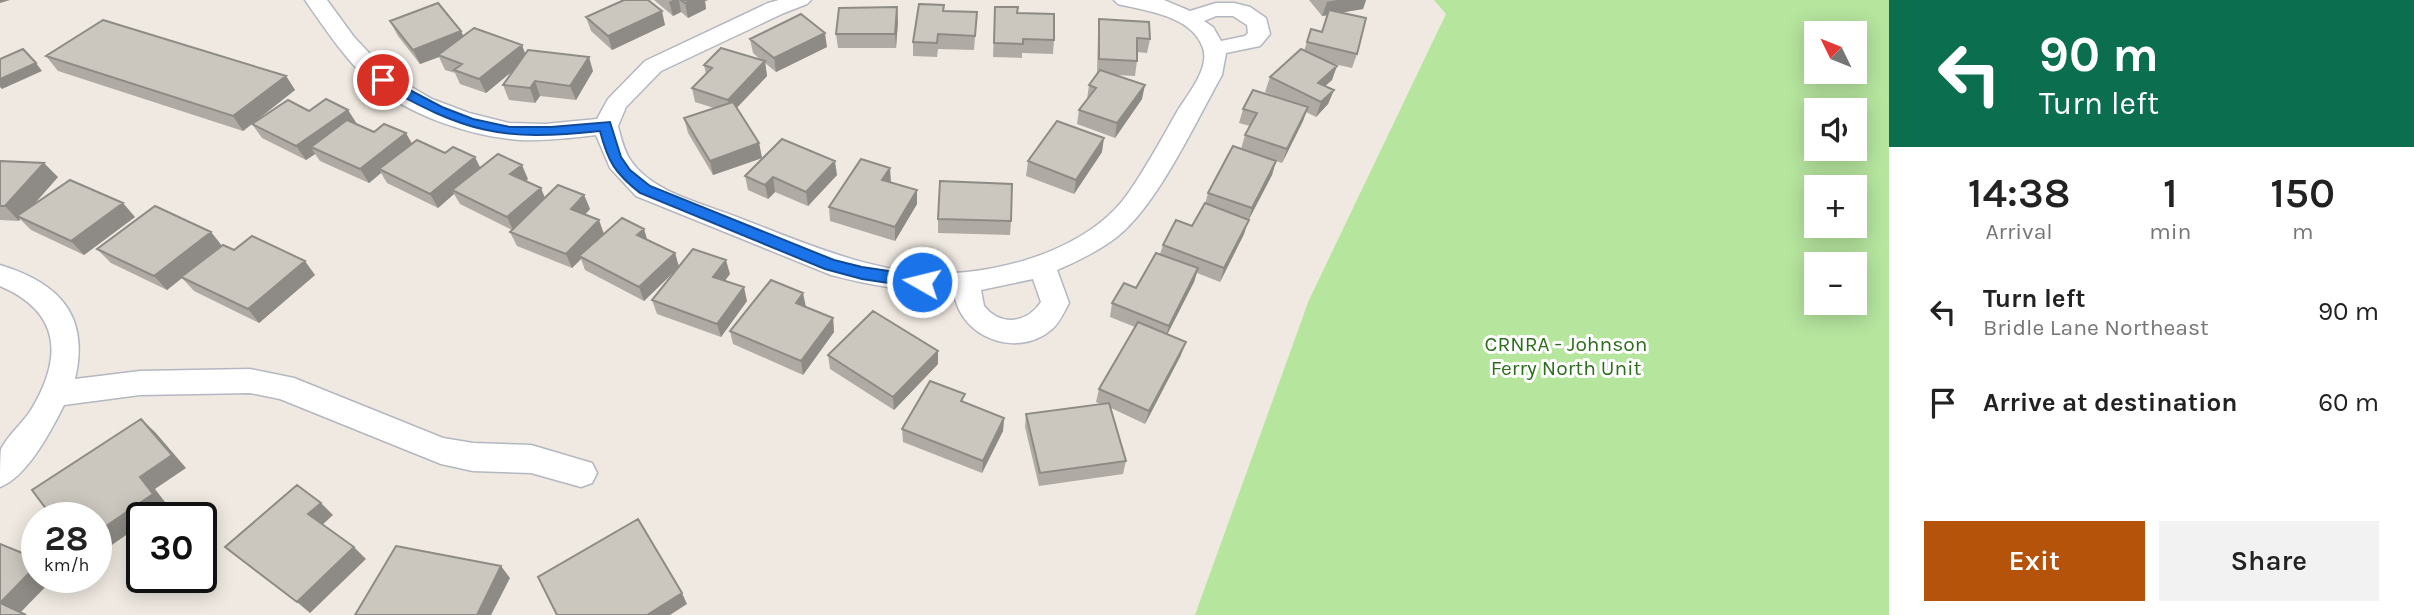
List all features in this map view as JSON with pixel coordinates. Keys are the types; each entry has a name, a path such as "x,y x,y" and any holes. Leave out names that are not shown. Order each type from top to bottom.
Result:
{"street":[{"path":"317,0 351,46 383,80 437,110 470,123 510,131 551,132 606,126"},
{"path":"800,0 776,8 653,66 616,104 606,126 614,158 625,173 645,190 831,265 910,280 966,283 1039,267 1076,250 1109,229 1137,201 1211,75 1215,49 1205,32 1178,12 1156,4 1125,0"},
{"path":"1189,19 1222,8 1240,11 1258,23 1259,34 1252,41 1215,49"},
{"path":"966,283 970,309 983,324 1006,331 1021,331 1043,321 1055,303 1046,277 1039,267"},
{"path":"0,275 40,294 57,313 64,334 65,358 55,394 24,447 0,473"},
{"path":"55,394 139,383 250,381 283,387 441,451 473,457 531,459 581,473"}],"green space":[{"name":"CRNRA - Johnson Ferry North Unit","path":"1434,0 1889,0 1889,615 1195,615 1309,300 1446,14"}],"building":[{"path":"624,0 648,0 662,11 608,36 586,17"},
{"path":"438,3 461,31 413,50 390,21"},
{"path":"919,4 944,5 943,11 977,12 975,36 938,34 937,43 913,42"},
{"path":"897,7 895,34 836,34 839,8"},
{"path":"995,7 1018,7 1017,13 1054,14 1054,40 1023,39 1023,44 994,43"},
{"path":"1329,10 1366,18 1357,54 1307,42 1311,29 1322,32"},
{"path":"801,14 825,33 774,58 750,39"},
{"path":"1099,19 1149,22 1150,39 1137,38 1137,61 1099,59"},
{"path":"103,20 286,76 233,116 46,56"},
{"path":"474,28 522,45 479,79 454,70 462,64 438,55"},
{"path":"721,48 765,61 728,100 692,88 712,68 704,65"},
{"path":"23,49 36,63 0,79 0,59"},
{"path":"1301,49 1337,66 1318,83 1334,90 1321,102 1270,77"},
{"path":"528,50 589,57 570,86 535,81 530,88 503,85"},
{"path":"1100,70 1145,85 1117,123 1079,110 1096,88 1089,85"},
{"path":"1253,90 1308,107 1287,149 1245,135 1257,113 1243,109"},
{"path":"326,99 348,110 296,146 252,124 288,100 309,111"},
{"path":"733,102 759,143 710,161 684,118"},
{"path":"347,120 374,132 384,124 406,133 360,169 311,147"},
{"path":"1057,121 1104,138 1076,180 1028,161"},
{"path":"782,139 835,161 806,192 773,177 765,185 745,176"},
{"path":"417,140 445,153 453,147 475,157 430,194 379,169"},
{"path":"1233,146 1276,161 1252,208 1208,193"},
{"path":"498,154 522,165 510,174 541,188 507,217 452,190"},
{"path":"861,159 890,168 882,180 917,190 895,227 829,207"},
{"path":"0,161 44,163 5,206 0,206"},
{"path":"70,180 123,203 71,241 17,216"},
{"path":"940,181 1012,184 1011,221 938,219"},
{"path":"558,185 584,195 571,209 599,220 566,254 510,232"},
{"path":"1205,203 1249,220 1224,268 1163,245 1176,220 1192,226"},
{"path":"155,206 211,232 154,276 97,249"},
{"path":"622,218 644,229 637,235 675,253 639,287 579,256"},
{"path":"252,236 305,261 248,309 181,277 223,245 234,250"},
{"path":"693,249 726,260 713,277 744,287 717,324 652,300"},
{"path":"1156,253 1198,268 1169,326 1112,303 1124,283 1136,288"},
{"path":"771,280 803,293 796,303 833,318 801,361 730,331"},
{"path":"873,311 938,351 893,397 828,355"},
{"path":"1138,322 1186,342 1149,411 1099,389"},
{"path":"930,381 965,394 961,401 1004,418 983,461 902,429"},
{"path":"1109,403 1126,461 1040,473 1026,414"},
{"path":"141,419 172,455 140,477 153,494 141,502 126,502 126,512 112,522 112,502 41,502 32,490"},
{"path":"297,485 321,503 308,514 354,547 297,602 225,547"},
{"path":"638,519 682,593 647,615 557,615 538,577"},
{"path":"0,544 21,553 21,581 0,603"},
{"path":"396,546 501,566 477,615 355,615"},
{"path":"0,603 26,615 0,615"}],"route":[{"path":"383,80 437,110 470,123 510,131 551,132 606,126 614,158 625,173 645,190 831,265 862,273 922,282"}]}
